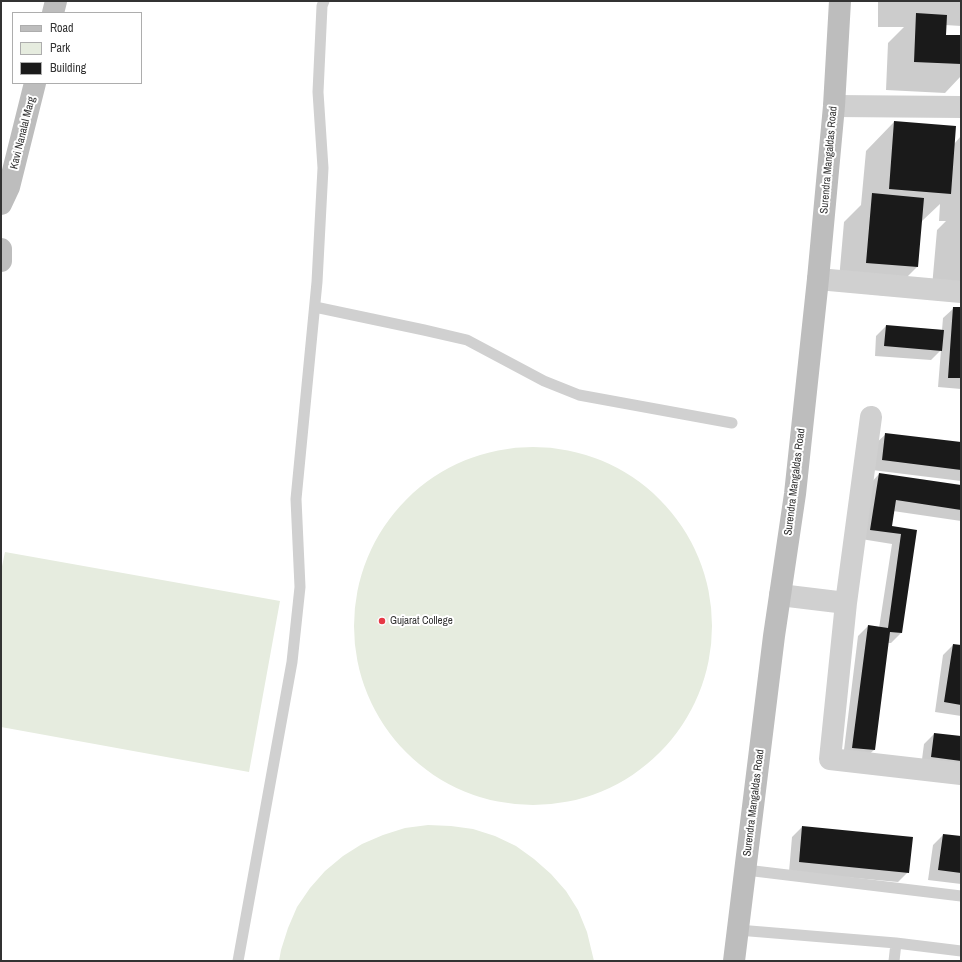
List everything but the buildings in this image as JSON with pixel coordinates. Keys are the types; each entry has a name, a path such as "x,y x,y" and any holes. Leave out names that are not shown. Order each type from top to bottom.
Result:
{"main road":[{"path":"38,12 41,1"},
{"path":"53,12 56,1"},
{"name":"Surendra Mangaldas Road","path":"734,961 774,636 795,494 818,279 834,106 840,1"},
{"name":"Kavi Nanalal Marg","path":"1,167 22,84"},
{"name":"Kavi Nanalal Marg","path":"1,204 9,187 35,84"},
{"path":"1,249 1,261"}],"street":[{"path":"834,106 961,107"},
{"path":"818,279 961,292"},
{"path":"871,417 846,603 830,759 961,774"},
{"path":"780,595 846,603"}],"lane":[{"path":"238,961 293,654 300,587 296,499 317,282 323,168 318,92 322,6 324,1"},
{"path":"315,307 467,340 544,381 579,395 732,423"},
{"path":"746,870 961,896"},
{"path":"738,930 896,943 961,951"},
{"path":"894,961 896,943"}],"green space":[{"path":"533,447 568,450 602,460 633,477 660,499 682,526 699,557 709,591 712,626 709,661 699,695 682,726 660,753 633,775 602,792 568,802 533,805 498,802 464,792 433,775 406,753 384,726 367,695 357,661 354,626 357,591 367,557 384,526 406,499 433,477 464,460 498,450"},
{"path":"5,552 280,601 249,772 1,727 1,571"},
{"path":"428,825 473,829 495,836 516,846 534,859 551,874 566,891 578,910 587,932 594,961 279,961 288,928 297,907 310,888 325,871 343,856 362,844 405,828"}],"place":[{"name":"Gujarat College","path":"382,621"}]}
